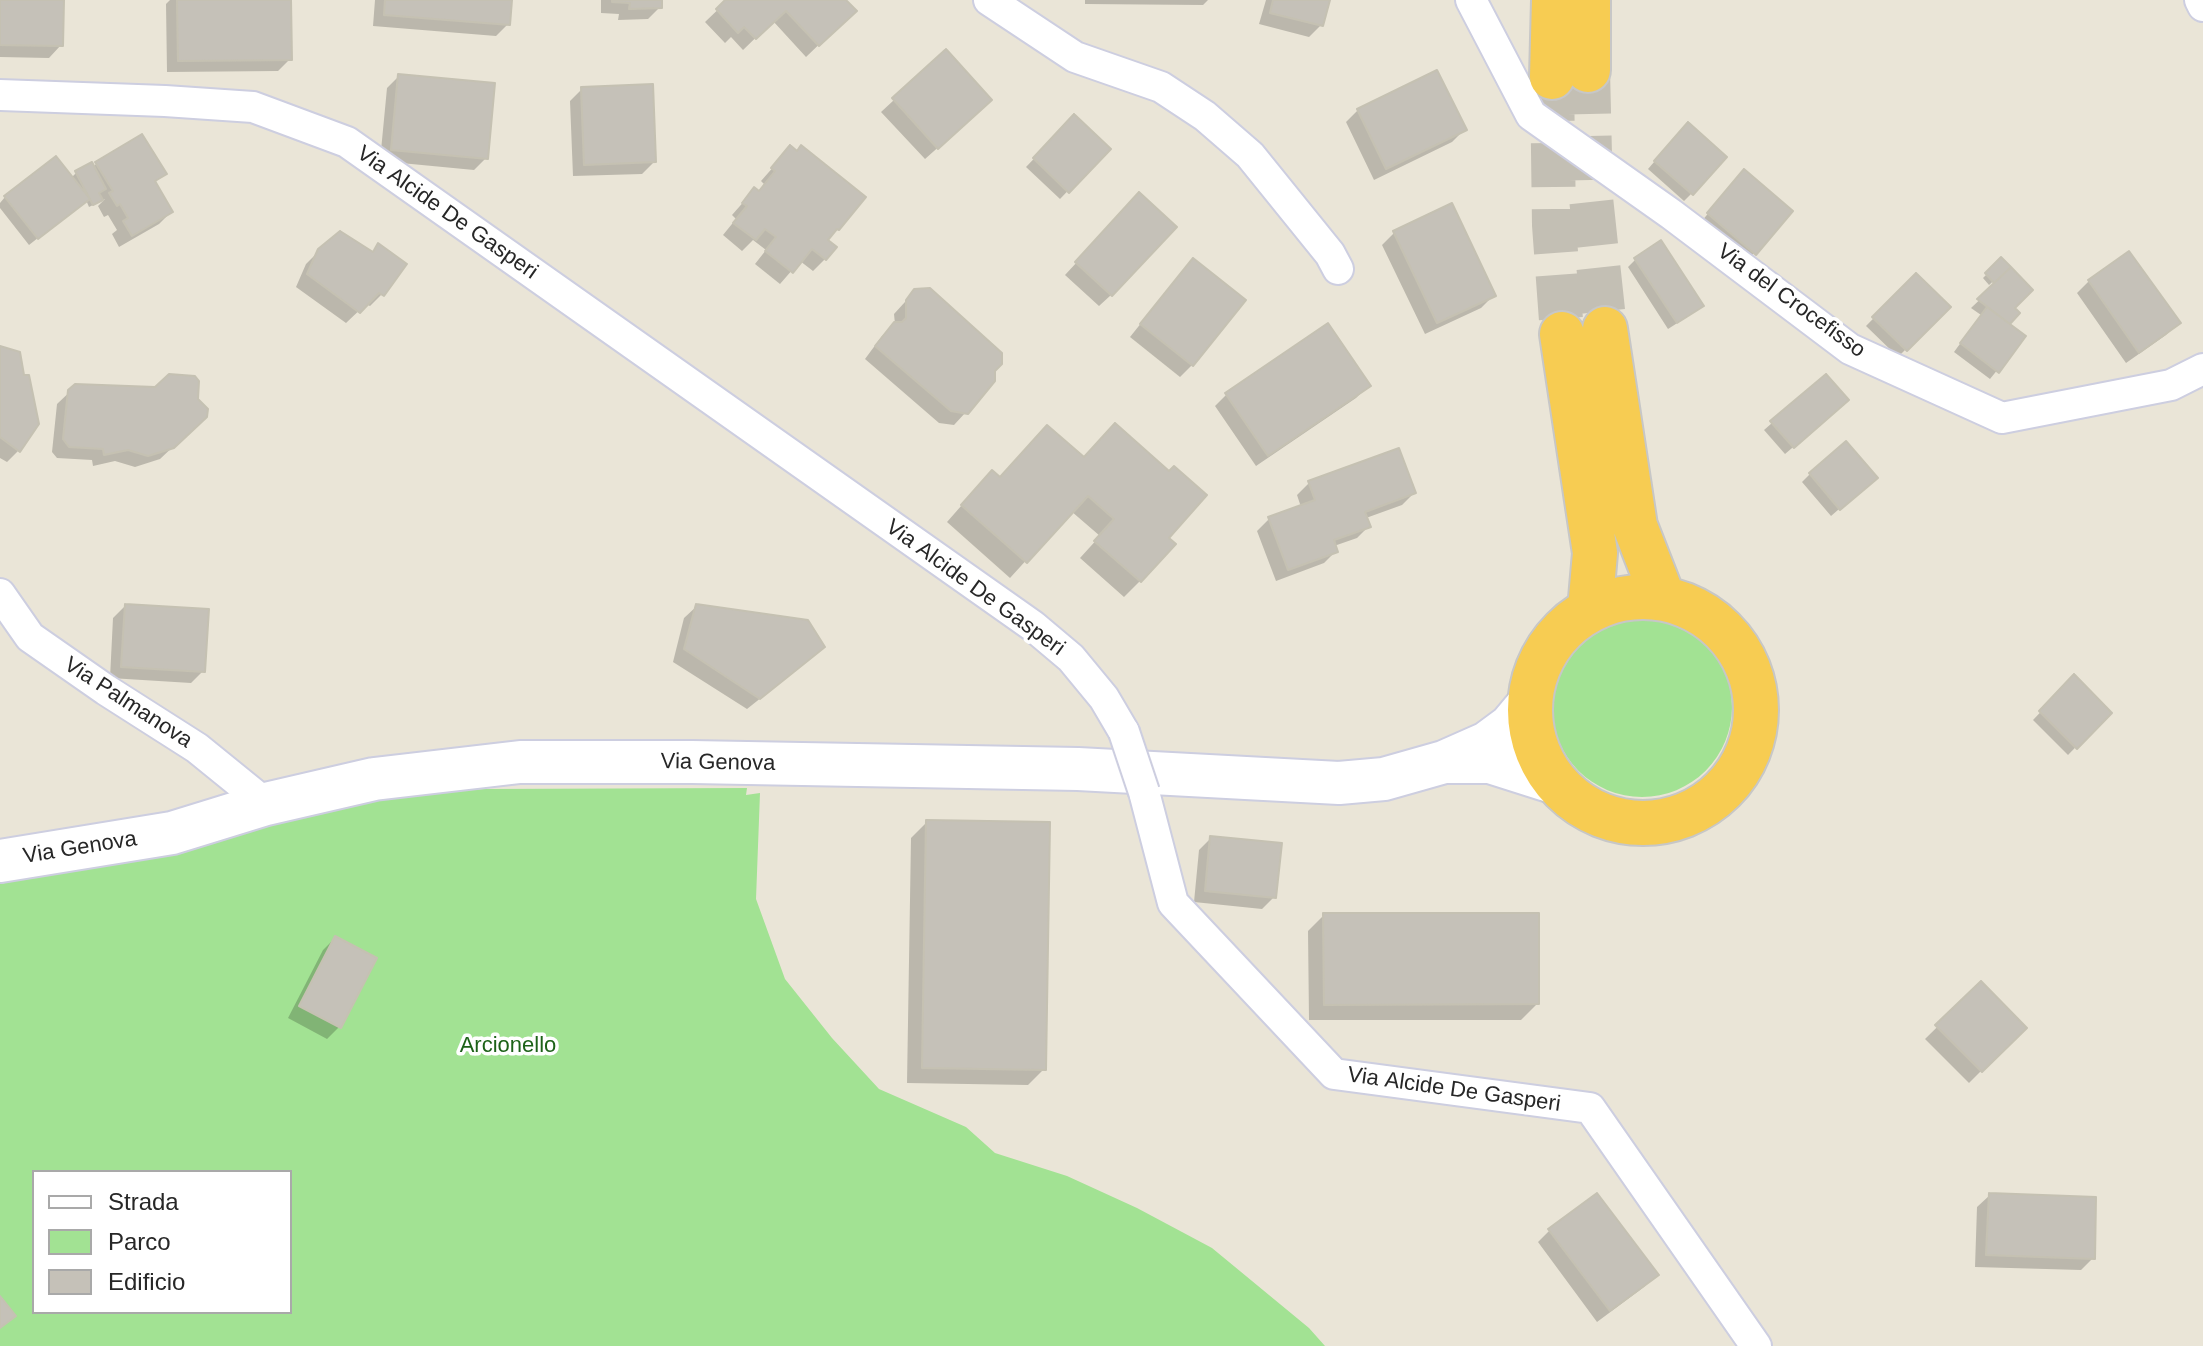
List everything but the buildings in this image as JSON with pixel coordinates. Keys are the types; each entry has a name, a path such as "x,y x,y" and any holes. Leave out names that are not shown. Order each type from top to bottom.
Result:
{"highway":[{"path":"1554,0 1570,74 1588,0"},
{"path":"1590,610 1595,553 1584,331 1635,526 1663,598"},
{"name":"Via Genova","path":"1626,598 1663,598 1694,609 1722,628 1743,654 1755,686 1757,719 1749,752 1733,781 1708,804 1678,819 1645,823 1612,819 1581,805 1556,783 1544,765 1535,745 1531,724 1530,702 1536,674 1548,648 1567,626 1590,610 1626,598"}],"main road":[{"name":"Via Genova","path":"0,861 172,833 266,804 374,779 520,762 1078,769 1339,783 1384,779 1444,762 1487,743 1510,726 1530,702"},
{"name":"Via Genova","path":"1444,762 1490,762 1556,783"}],"street":[{"path":"989,0 1075,57 1161,87 1205,116 1250,155 1330,254 1338,269"},
{"name":"Via del Crocefisso","path":"1471,0 1531,115 1671,214 1850,349 2002,418 2171,385 2203,369"},
{"path":"2200,0 2203,6"},
{"name":"Via Alcide De Gasperi","path":"0,95 253,107 347,142 1033,626 1071,658 1104,698 1124,732 1144,792 1173,903 1334,1074 1590,1108 1756,1346"},
{"name":"Via Palmanova","path":"5,602 30,637 197,748 266,804"}],"green space":[{"path":"1642,617 1676,624 1692,632 1705,644 1717,657 1725,673 1732,707 1725,741 1717,757 1705,770 1692,782 1676,790 1642,797 1608,790 1592,782 1579,770 1567,757 1559,741 1552,707 1559,673 1567,657 1579,644 1592,632 1608,624"},
{"name":"Arcionello","path":"747,788 746,795 760,793 756,899 785,979 832,1038 879,1089 966,1127 995,1153 1067,1176 1137,1208 1212,1248 1309,1328 1325,1346 0,1346 0,884 209,842 329,804 483,789"}],"tunnel":[{"path":"1588,70 1591,198 1605,329"},
{"path":"1552,77 1554,225 1562,334"}]}
